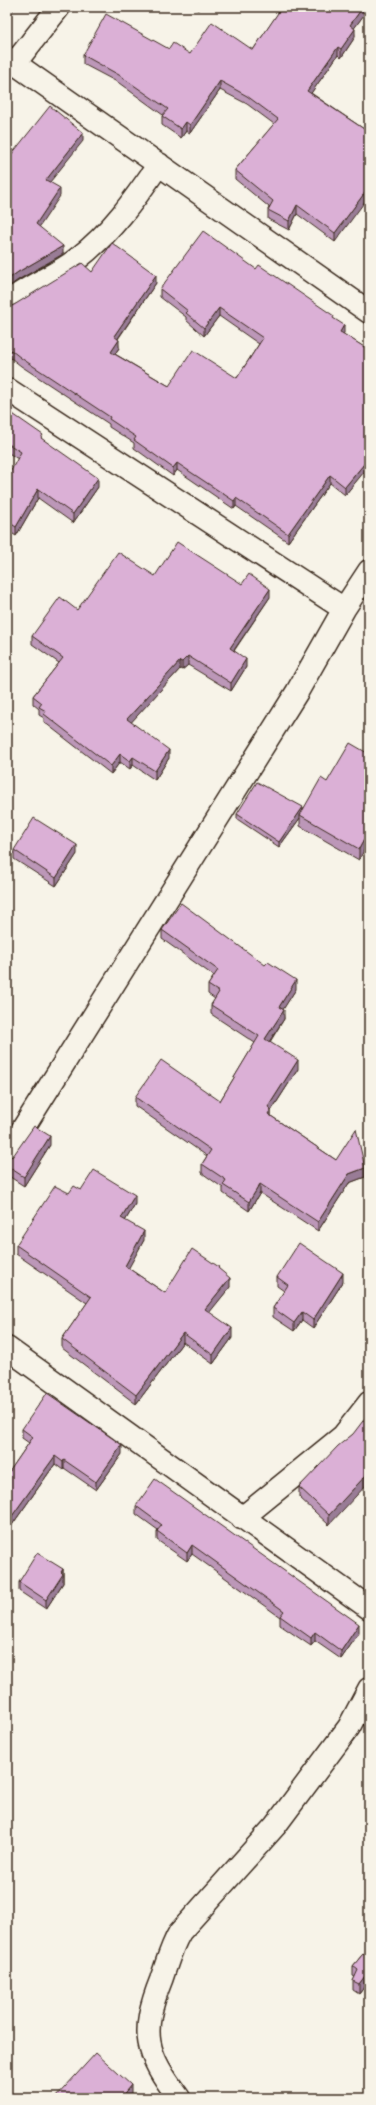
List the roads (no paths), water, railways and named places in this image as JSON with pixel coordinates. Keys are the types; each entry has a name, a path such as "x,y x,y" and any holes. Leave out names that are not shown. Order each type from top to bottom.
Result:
{"street":[{"path":"59,7 11,61 369,312"},
{"path":"7,303 16,295 76,260 95,244 118,221 159,164"},
{"path":"9,395 344,609"},
{"path":"7,1154 297,692 344,609 369,571"},
{"path":"7,1348 369,1608"},
{"path":"242,1518 343,1436 369,1403"},
{"path":"179,2098 156,2062 147,2034 151,2004 173,1943 180,1932 275,1826 348,1727 369,1689"}]}
